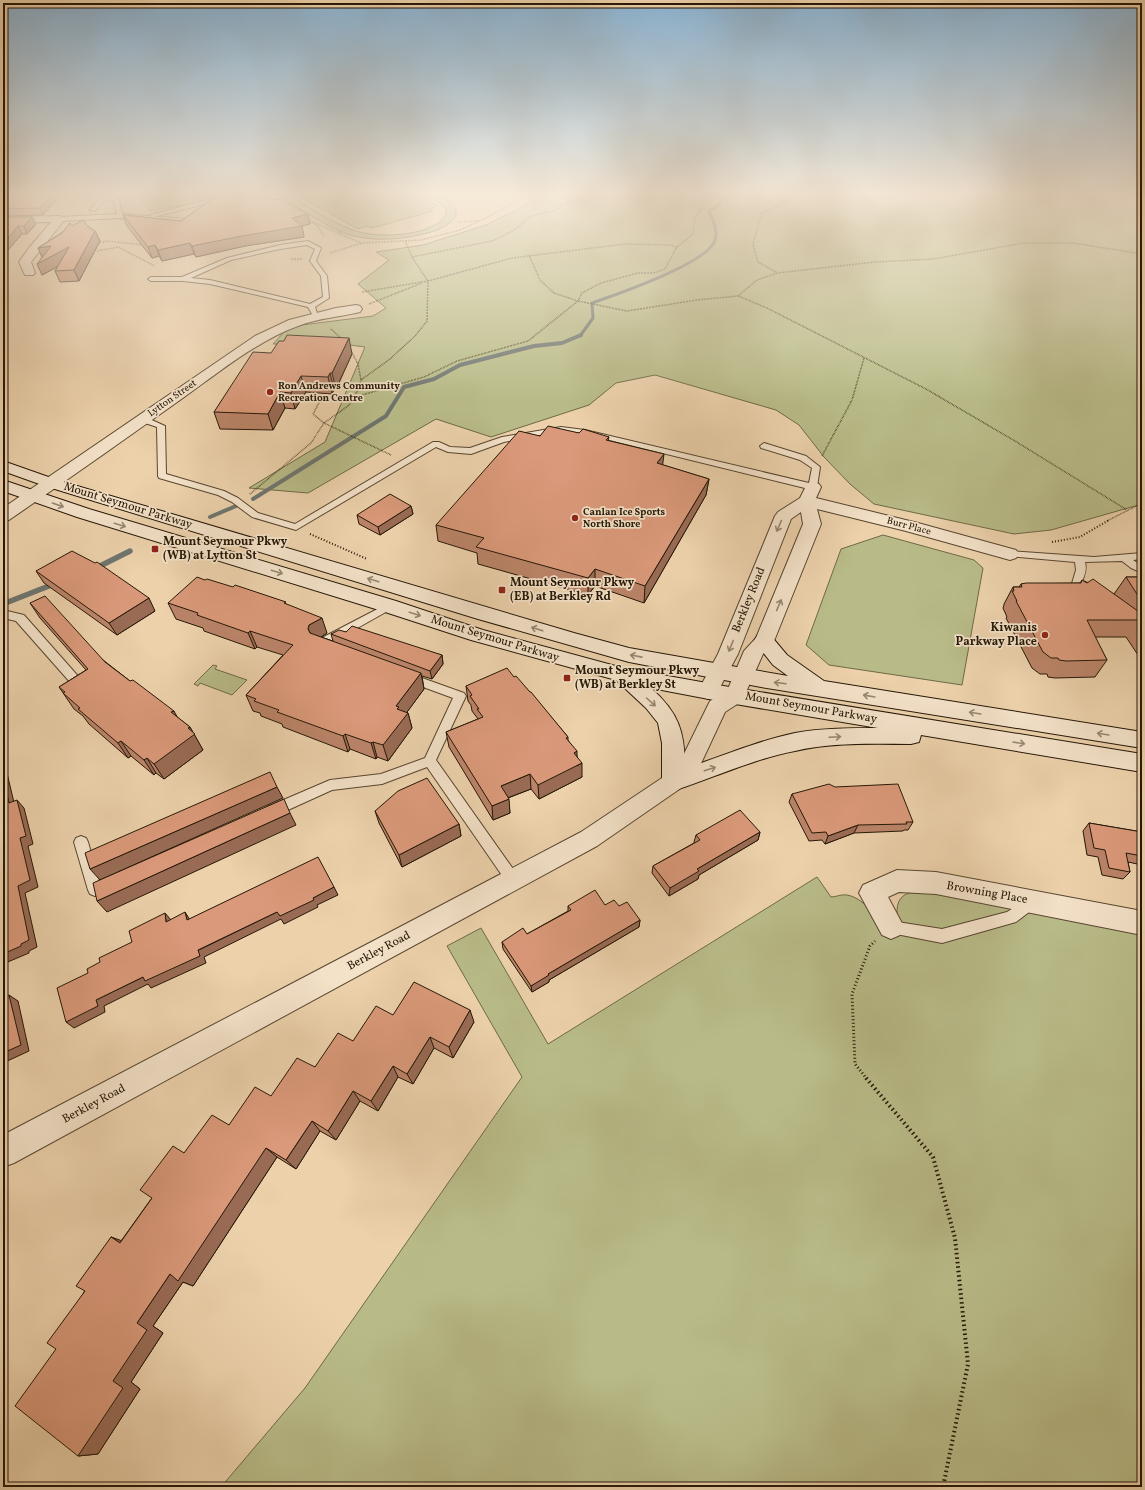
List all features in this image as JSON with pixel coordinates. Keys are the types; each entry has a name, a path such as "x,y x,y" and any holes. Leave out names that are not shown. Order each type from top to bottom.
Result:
{"main road":[{"path":"26,264 30,273"},
{"name":"Lytton Street","path":"3,516 260,339 313,312 356,309"},
{"name":"Mount Seymour Parkway","path":"3,466 51,483 574,640 629,655 718,672 1142,740"},
{"name":"Mount Seymour Parkway","path":"3,485 91,516 389,606 478,635 623,675 720,698 1142,763"},
{"name":"Burr Place","path":"810,494 912,527 1010,554"},
{"name":"Berkley Road","path":"3,1152 589,839 673,782 690,764 720,698 743,676 754,651 764,641 812,524 810,494"},
{"name":"Berkley Road","path":"720,698 718,672 728,654 784,516 810,494"},
{"path":"764,641 780,660 818,688"},
{"path":"623,675 660,709 668,723 672,746 673,782 779,746 815,739 872,736 980,737"},
{"name":"Browning Place","path":"891,927 872,893 896,881 936,883 1142,923"}],"lane":[{"path":"183,279 219,264"},
{"path":"151,279 183,279 210,282 313,312 326,298 324,276 315,264"},
{"path":"142,419 161,426 162,476 221,493 239,503 255,515 296,527 436,444 448,449 471,451 502,440 561,429 600,436 810,494 816,467 803,458 764,446"},
{"path":"1010,554 1078,559 1142,556"},
{"path":"1123,557 1134,566 1142,570"},
{"path":"1077,594 1074,589 1082,571 1082,566 1078,559"},
{"path":"335,650 320,644 389,606"},
{"path":"3,614 20,618 73,678"},
{"path":"259,817 330,785 382,779 430,761 460,696 401,674"},
{"path":"430,761 513,880"},
{"path":"81,842 95,890 116,880"},
{"path":"891,927 942,936 1011,917 1033,901"}],"path":[{"path":"150,264 183,279"},
{"path":"361,380 390,359 415,336 426,321 428,281 416,264"},
{"path":"362,292 428,281 492,264"},
{"path":"532,264 540,280 554,294 578,301 627,311 697,300 738,296 766,308 926,389 1015,441 1127,510"},
{"path":"355,397 424,377 457,360 528,342 578,301 582,293 601,284 638,273 654,273 665,269 668,264"},
{"path":"761,264 777,273"},
{"path":"738,296 757,280 777,273 862,264"},
{"path":"356,309 428,281"},
{"path":"313,312 339,335 346,344"},
{"path":"239,503 311,443 324,423 348,406 355,397 361,380 358,364 350,348"},
{"path":"816,467 852,400 864,358"},
{"path":"321,399 313,414 324,423 404,462"},
{"path":"1046,543 1080,537 1142,503"},
{"path":"296,527 368,559"},
{"path":"891,927 870,946 852,994 855,1064 933,1158 955,1238 968,1364 943,1487"}],"green space":[{"path":"384,264 1142,264 1142,504 1051,530 1014,534 874,504 850,484 824,457 799,425 776,410 655,375 616,383 589,405 491,437 436,419 308,493 249,488 325,442 365,347 335,343 273,344 285,331 302,325 373,316 386,308 358,284"},
{"path":"883,535 974,560 983,568 962,685 829,665 806,645 841,549"},
{"path":"213,665 217,666 215,669 247,680 232,695 200,683 198,686 194,684"},
{"path":"817,877 831,897 845,895 852,896 862,902 883,921 897,914 897,906 903,896 913,892 932,892 1142,933 1142,1487 221,1487 305,1388 522,1077 447,946 481,928 548,1044"}],"building":[{"path":"59,264 77,264 74,270 55,271"},
{"path":"287,335 349,338 332,373 330,373 328,377 301,376 291,393 280,392 268,414 214,412 253,352 271,353 279,341 284,341"},
{"name":"Canlan Ice Sports North Shore","path":"548,426 579,433 583,429 609,437 606,440 664,454 657,463 709,479 645,586 595,569 588,578 476,547 484,538 436,525 519,431 540,436"},
{"path":"390,494 411,506 378,527 357,515"},
{"path":"72,551 95,563 97,562 149,598 109,623 36,571"},
{"path":"197,577 233,587 235,585 286,602 284,603 322,618 309,625 308,629 310,633 421,673 396,706 399,707 397,709 408,713 383,745 373,742 371,743 345,734 343,736 277,712 279,710 254,701 256,699 246,695 293,645 250,631 248,633 168,603"},
{"path":"1126,577 1142,577 1142,602"},
{"path":"1093,579 1142,614 1142,626 1138,620 1087,620 1107,660 1066,661 1059,660 1058,658 1051,658 1043,652 1016,601 1012,591 1014,591 1013,587 1022,587 1021,584 1026,583 1081,583 1082,580 1087,583"},
{"path":"45,596 105,662 130,681 133,680 174,711 171,712 190,727 188,728 195,734 154,764 147,758 144,760 121,741 118,743 78,709 80,708 63,693 65,692 59,687 88,669 30,603"},
{"path":"352,626 442,655 430,671 331,634 339,630 346,632"},
{"path":"507,668 514,677 516,676 531,692 568,737 566,738 577,751 574,753 582,763 538,785 530,774 501,786 509,799 492,806 446,732 483,717 477,709 479,709 470,696 472,695 466,686"},
{"path":"270,772 277,787 90,869 85,853"},
{"path":"427,778 459,824 399,855 375,811 398,791"},
{"path":"3,779 9,803 17,800 26,836 20,838 30,880 18,886 29,940 21,944 21,946 3,954"},
{"path":"829,784 835,787 898,784 913,822 906,822 907,824 858,825 828,836 826,832 812,833 792,794"},
{"path":"284,799 290,813 97,901 93,883"},
{"path":"740,810 760,832 697,869 699,871 670,888 653,866 700,840 696,835"},
{"path":"1089,823 1142,832 1142,856 1126,853 1130,872 1109,868 1105,850 1094,848"},
{"path":"318,857 334,887 313,898 314,900 280,916 277,912 198,950 200,956 145,981 143,977 96,1000 98,1006 66,1022 57,988 88,973 87,969 100,962 99,958 132,942 129,931 165,913 166,922 185,912 187,920"},
{"path":"595,890 605,905 614,900 619,906 627,902 640,920 548,974 549,975 531,986 502,942 523,928 527,934 571,910 568,906"},
{"path":"414,982 470,1010 449,1047 430,1037 407,1074 393,1066 371,1101 353,1091 328,1131 312,1121 286,1160 266,1148 178,1281 170,1274 137,1323 147,1330 113,1381 123,1388 78,1456 15,1406 56,1349 47,1343 85,1291 76,1286 111,1237 120,1243 152,1198 140,1190 173,1146 184,1153 212,1115 229,1125 255,1087 271,1096 297,1058 315,1067 338,1033 353,1041 376,1006 393,1015"},
{"path":"9,995 21,1045 3,1053 3,998"}],"waterway":[{"path":"581,335 593,318 592,303 639,286 687,264"},
{"path":"253,499 386,416 404,387 434,379 460,365 534,346 562,343 581,335"},
{"path":"210,517 236,506"},
{"path":"94,569 130,551"},
{"path":"3,604 54,584"}],"place":[{"name":"Ron Andrews Community Recreation Centre","path":"270,392"},
{"name":"Canlan Ice Sports North Shore","path":"575,518"},
{"name":"Mount Seymour Pkwy (WB) at Lytton St","path":"155,549"},
{"name":"Mount Seymour Pkwy (EB) at Berkley Rd","path":"502,590"},
{"name":"Kiwanis Parkway Place","path":"1045,635"},
{"name":"Mount Seymour Pkwy (WB) at Berkley St","path":"567,678"}]}
